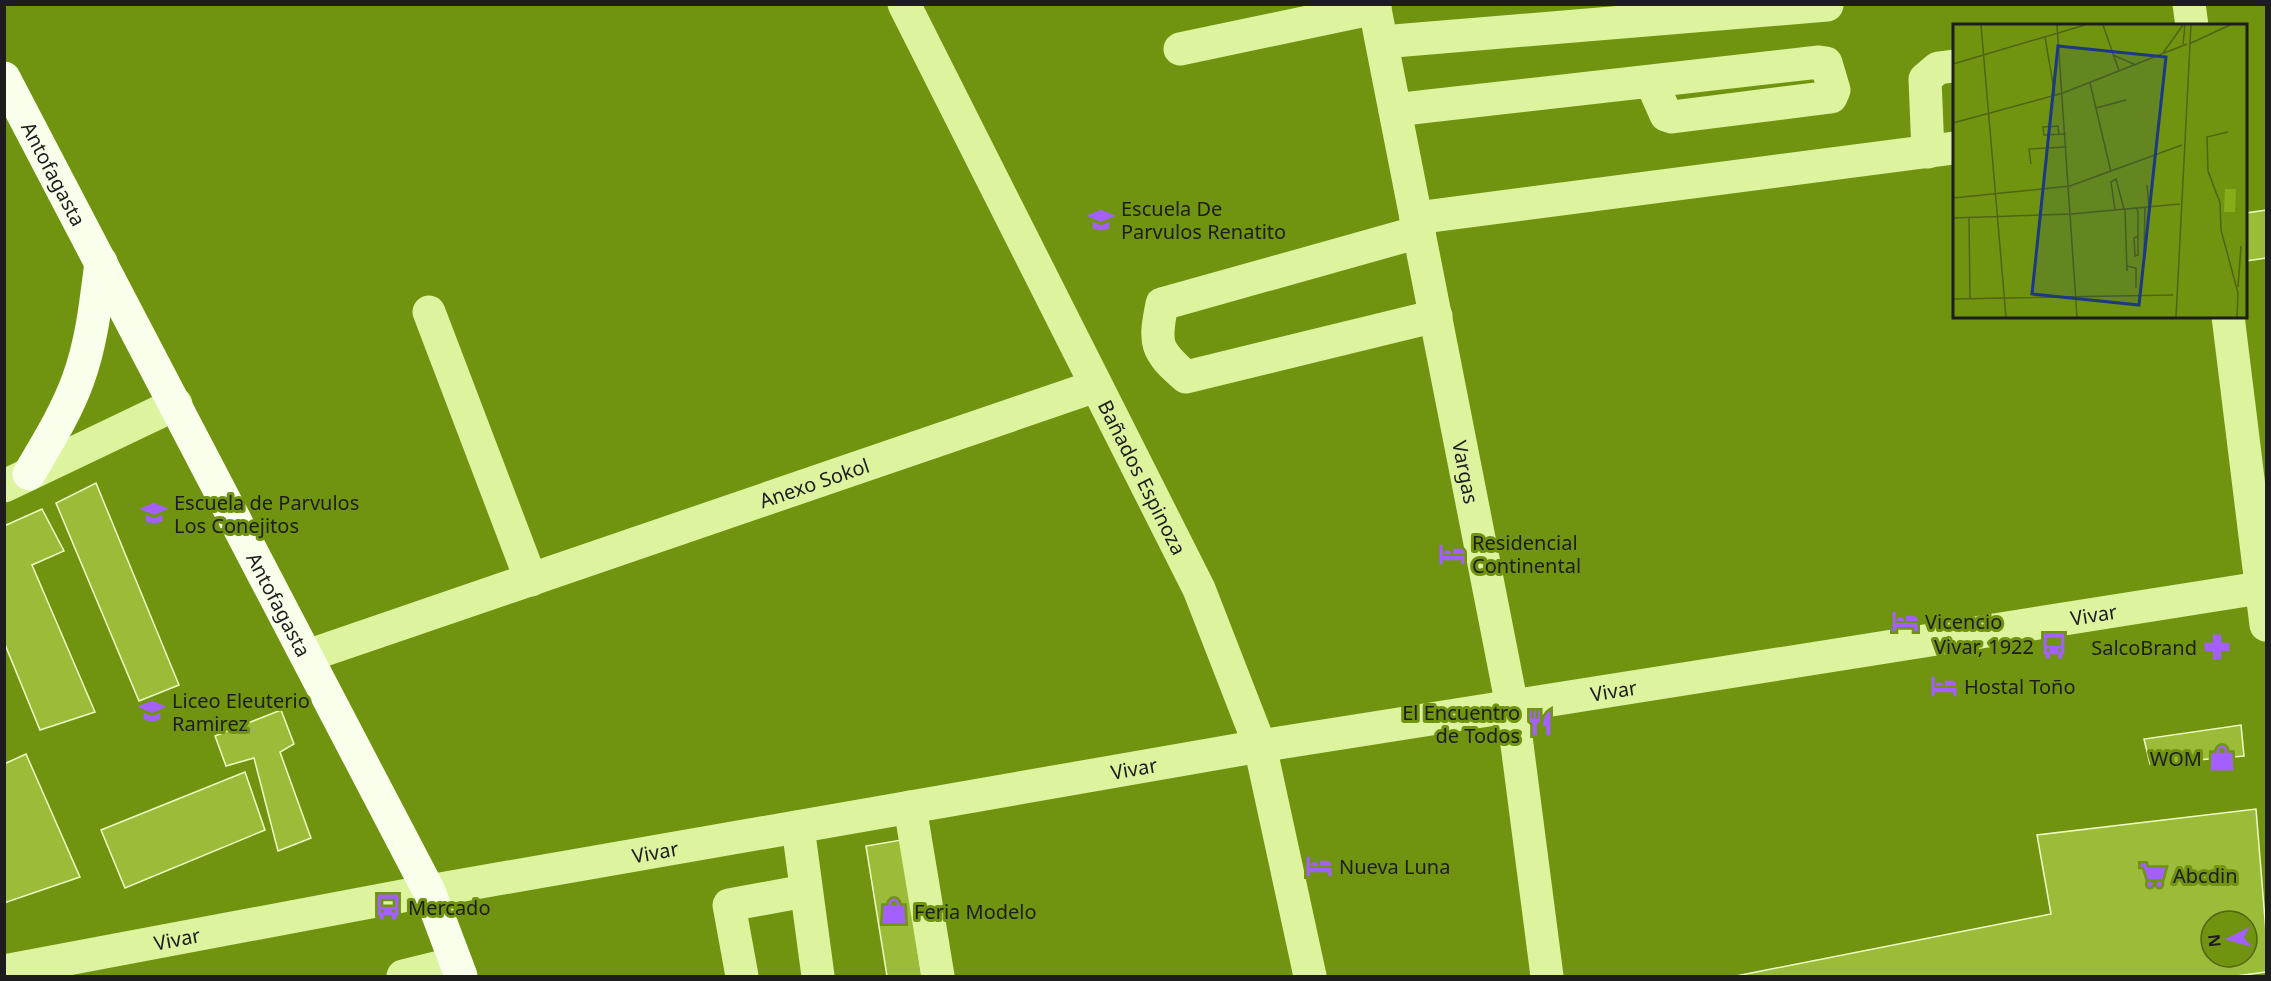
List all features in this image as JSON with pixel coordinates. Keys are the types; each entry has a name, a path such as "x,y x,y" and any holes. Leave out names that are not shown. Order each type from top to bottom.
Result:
{"main road":[{"name":"Antofagasta","path":"4,78 429,891 459,970"},
{"path":"17,480 58,426 79,378 93,324 101,262"}],"street":[{"name":"Bañados Espinoza","path":"904,4 1198,589 1260,746 1310,976"},
{"path":"1382,42 1827,4"},
{"path":"2189,4 2192,24"},
{"path":"1180,49 1374,6"},
{"name":"Vargas","path":"1374,6 1512,706 1547,976"},
{"path":"1395,110 1651,81 1819,62 1826,63 1834,90 1830,97 1672,117 1666,115 1651,81"},
{"path":"1436,316 1186,377 1163,357 1156,333 1162,304 1418,225 1941,150 1925,79 1938,68 1953,66"},
{"path":"429,312 531,580"},
{"path":"2228,318 2264,588 2266,625"},
{"name":"Anexo Sokol","path":"307,656 1096,386"},
{"path":"17,480 176,404"},
{"name":"Vivar","path":"4,971 429,891 658,840 798,827 1260,746 2264,588"},
{"path":"910,807 938,976"},
{"path":"798,827 818,976"},
{"path":"742,976 729,905 805,891"},
{"path":"404,976 459,970"}],"building":[{"path":"2266,210 2266,258 2247,261 2247,213"},
{"path":"96,483 179,685 139,701 56,503"},
{"path":"42,509 64,551 32,565 95,712 40,730 4,642 4,526"},
{"path":"281,710 294,744 280,752 311,838 278,851 254,758 226,766 215,736"},
{"path":"2241,725 2244,756 2150,764 2144,739"},
{"path":"26,754 80,877 4,903 4,764"},
{"path":"245,772 265,830 125,888 101,830"},
{"name":"Abcdin","path":"2256,809 2266,932 2266,972 2236,976 1736,976 2051,914 2037,835"},
{"name":"Feria Modelo","path":"901,840 922,976 887,976 866,846"}],"place":[{"name":"Escuela De Parvulos Renatito","path":"1101,220"},
{"name":"Escuela de Parvulos Los Conejitos","path":"154,513"},
{"name":"Residencial Continental","path":"1452,554"},
{"name":"Vicencio","path":"1905,621"},
{"name":"Vivar, 1922","path":"2054,646"},
{"name":"SalcoBrand","path":"2217,647"},
{"name":"Hostal Toño","path":"1944,686"},
{"name":"Liceo Eleuterio Ramirez","path":"152,711"},
{"name":"El Encuentro de Todos","path":"1540,723"},
{"name":"WOM","path":"2222,758"},
{"name":"Nueva Luna","path":"1319,866"},
{"name":"Abcdin","path":"2153,875"},
{"name":"Mercado","path":"388,907"},
{"name":"Feria Modelo","path":"894,911"}]}
